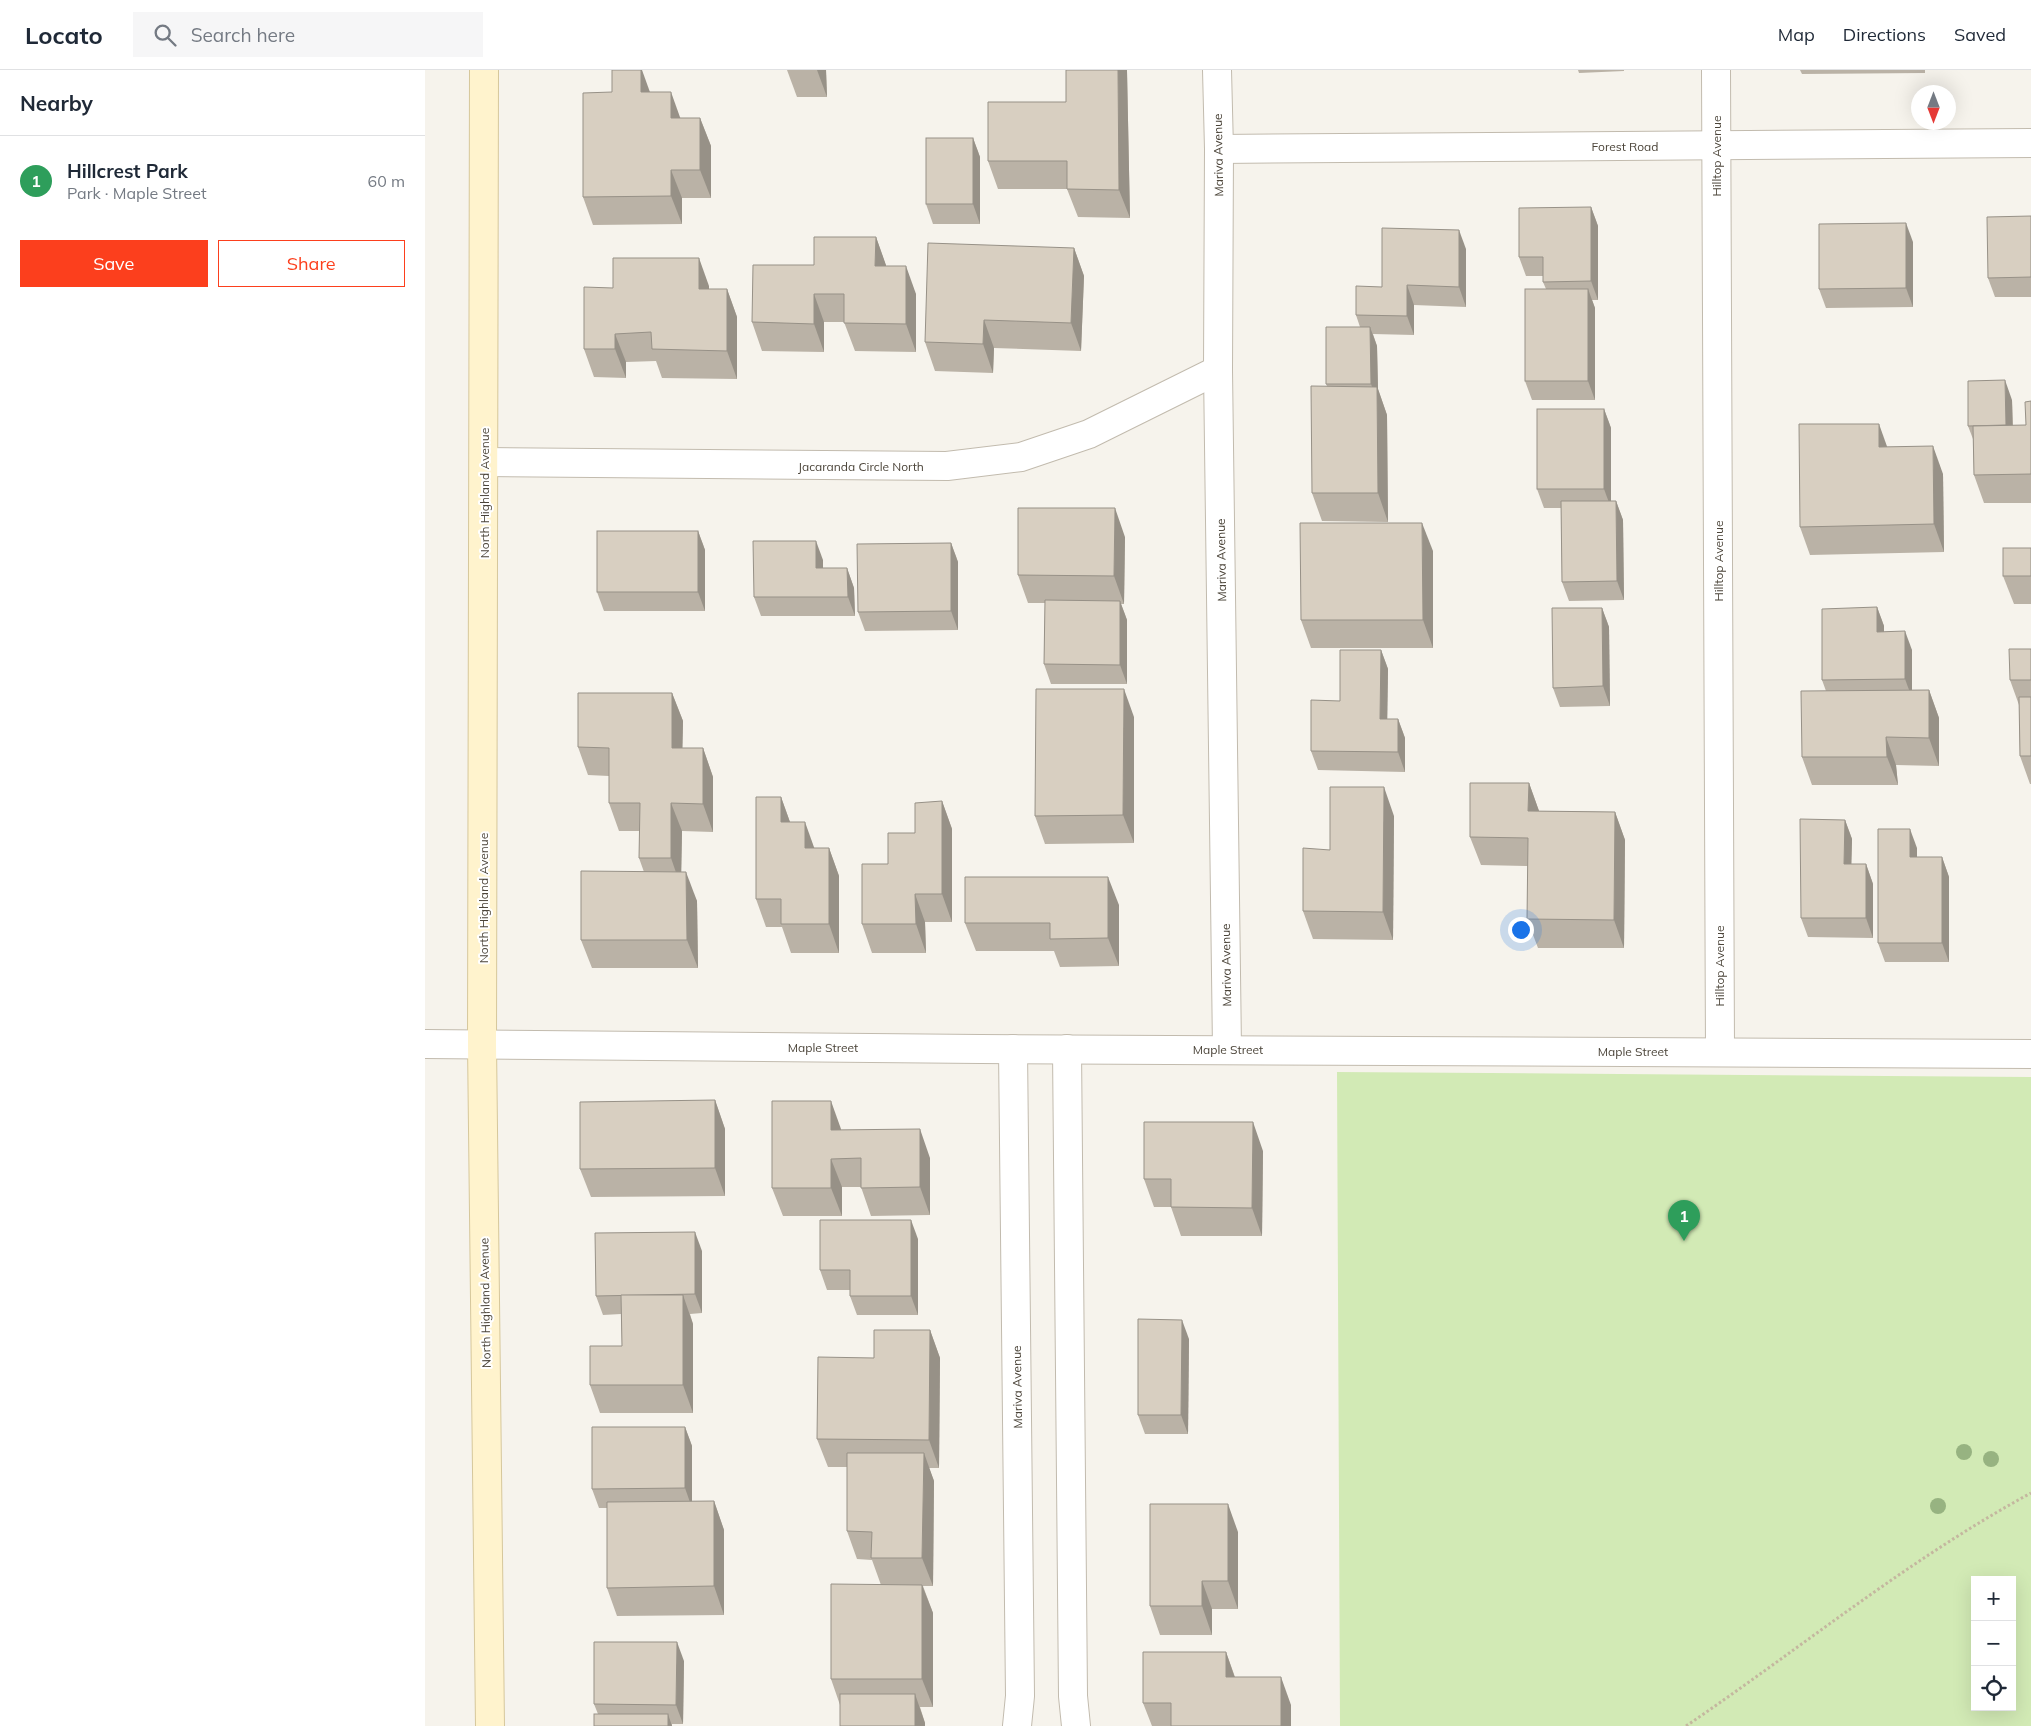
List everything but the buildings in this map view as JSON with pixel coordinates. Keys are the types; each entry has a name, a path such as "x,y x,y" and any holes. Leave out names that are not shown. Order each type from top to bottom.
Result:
{"street":[{"name":"North Highland Avenue","path":"484,70 482,1044 490,1726"},
{"name":"Mariva Avenue","path":"1217,70 1219,149 1218,370 1227,1050"},
{"name":"Hilltop Avenue","path":"1716,70 1719,1051"},
{"name":"Forest Road","path":"1219,149 2031,143"},
{"name":"Jacaranda Circle North","path":"484,462 947,466 1021,457 1089,434 1218,370"},
{"name":"Maple Street","path":"425,1044 2031,1054"},
{"name":"Mariva Avenue","path":"1013,1049 1020,1696 1017,1726"},
{"path":"1067,1049 1073,1696 1076,1726"}],"path":[{"path":"1686,1726 1852,1606 1967,1530 2031,1493"}],"green space":[{"path":"1337,1072 2031,1077 2031,1726 1340,1726"}],"place":[{"name":"Hillcrest Park","path":"1684,1241"}]}
